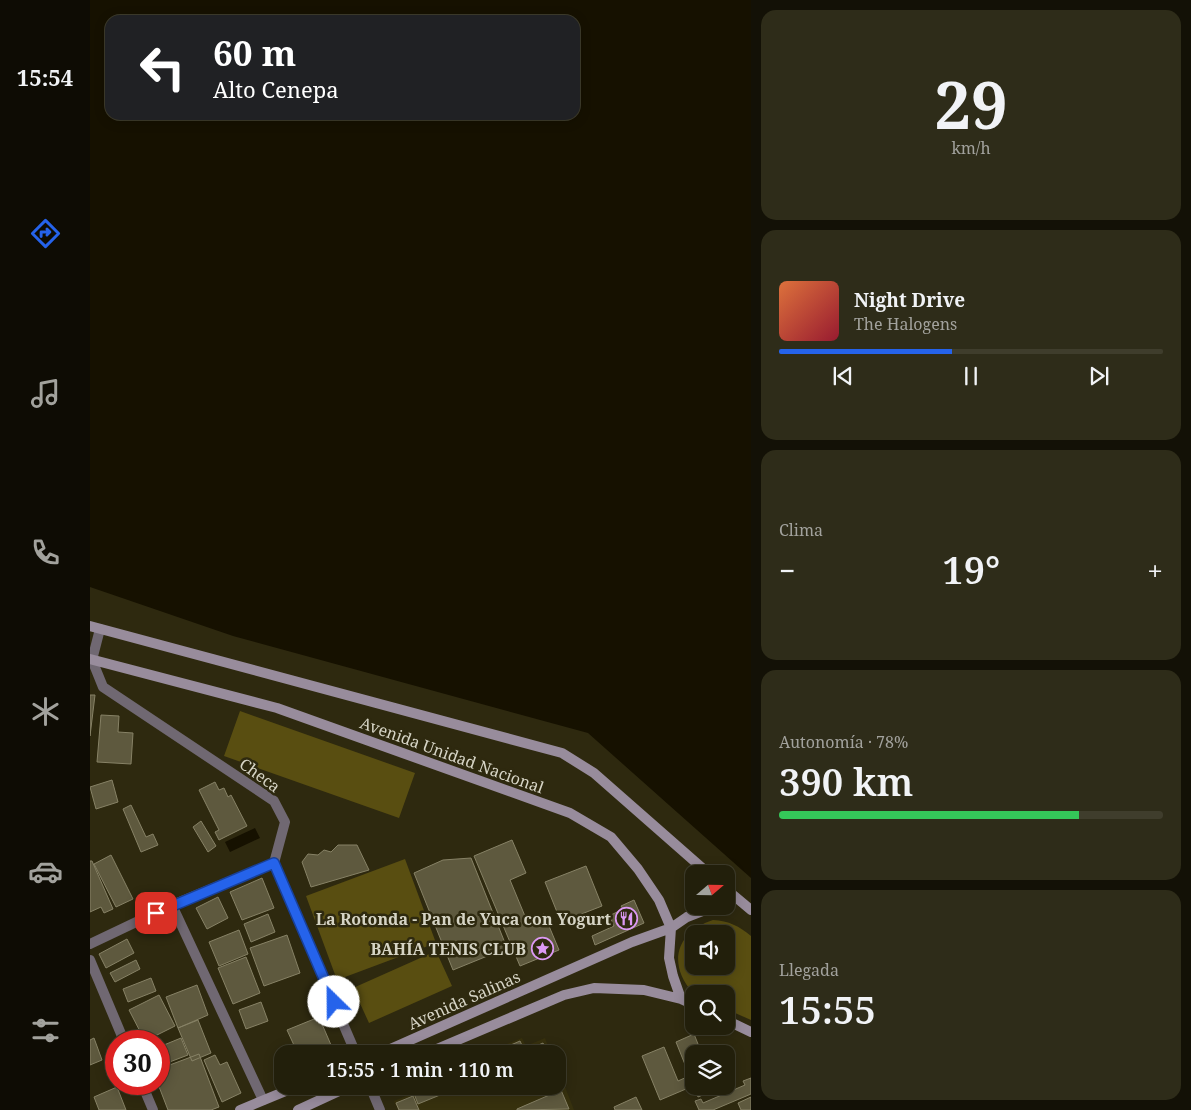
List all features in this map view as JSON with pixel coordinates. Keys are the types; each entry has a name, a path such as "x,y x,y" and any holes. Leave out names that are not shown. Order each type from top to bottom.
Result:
{"main road":[{"name":"Avenida Unidad Nacional","path":"95,628 562,752 594,773 699,865"},
{"name":"Avenida Unidad Nacional","path":"91,660 277,708 570,813 612,837 638,868 659,900 671,928 669,958 673,976 682,999"},
{"path":"735,896 748,907"},
{"path":"735,906 748,907"},
{"name":"Avenida Salinas","path":"399,1045 632,942 671,928 693,915"},
{"name":"Avenida Salinas","path":"446,1045 564,995 594,988 644,990 682,999"},
{"path":"735,1024 751,1032"},
{"path":"240,1110 276,1095"},
{"path":"298,1110 330,1095"}],"street":[{"path":"91,660 95,628"},
{"name":"Checa","path":"91,660 103,687 274,801 285,822 274,863"},
{"path":"90,944 172,905 274,863 352,1045"},
{"path":"172,905 263,1100"},
{"path":"90,960 119,1030"},
{"path":"147,1095 153,1110"},
{"path":"374,1095 380,1110"}],"shaded area":[{"path":"90,0 751,0 751,878 588,733 233,636 90,587"},
{"path":"240,711 415,773 399,818 224,756"},
{"path":"255,828 260,838 230,852 225,842"},
{"path":"405,859 436,943 337,980 306,896"},
{"path":"713,920 734,925 700,925"},
{"path":"735,926 751,936 751,1020 735,1013 735,985 687,985 680,971 678,960 679,950 685,940 685,975 735,975"},
{"path":"436,951 452,986 369,1023 353,988"},
{"path":"522,1038 526,1045 504,1045"},
{"path":"545,1038 548,1045 528,1045"},
{"path":"566,1090 574,1110 398,1110 394,1101 409,1095 566,1095"}],"building":[{"path":"90,695 95,695 90,736"},
{"path":"101,715 119,716 118,732 133,733 131,764 97,762"},
{"path":"112,780 118,802 96,809 90,787"},
{"path":"215,782 219,790 224,788 228,797 231,795 247,826 219,840 215,832 219,830 199,790"},
{"path":"131,805 146,837 153,834 158,845 141,852 123,809"},
{"path":"201,821 216,846 208,852 193,827"},
{"path":"512,840 526,873 510,880 527,921 544,914 559,950 520,966 474,856"},
{"path":"338,845 357,845 369,870 311,887 302,862 308,854 318,855 324,850 331,852"},
{"path":"111,855 133,899 116,907 94,864"},
{"path":"471,858 507,948 453,970 414,873 443,860"},
{"path":"90,861 92,861 113,909 104,913 101,907 90,912"},
{"path":"586,866 602,906 561,922 545,882"},
{"path":"262,878 274,908 242,920 230,892"},
{"path":"218,897 228,918 207,929 196,908"},
{"name":"La Rotonda - Pan de Yuca con Yogurt","path":"634,900 644,923 595,945 592,936 614,926 609,916 623,909 621,906"},
{"path":"268,914 275,932 251,942 244,924"},
{"path":"239,930 248,954 219,966 209,942"},
{"path":"287,935 300,973 264,986 250,948"},
{"path":"127,939 134,953 106,968 99,954"},
{"path":"246,957 260,993 233,1004 218,968"},
{"path":"136,960 140,969 115,982 110,973"},
{"path":"151,978 156,991 128,1002 123,989"},
{"path":"197,985 208,1015 178,1028 166,997"},
{"path":"159,995 175,1026 167,1030 139,1030 129,1010"},
{"path":"261,1002 268,1021 246,1029 239,1010"},
{"path":"319,1017 331,1045 294,1045 287,1030"},
{"path":"198,1020 211,1053 192,1061 178,1028"},
{"path":"694,1035 698,1045 685,1045 685,1064 676,1042"},
{"path":"94,1038 102,1060 90,1065 90,1040"},
{"path":"181,1038 188,1055 170,1062 170,1042"},
{"path":"520,1041 522,1045 511,1045"},
{"path":"664,1047 678,1081 685,1078 685,1089 660,1100 642,1056"},
{"path":"199,1054 219,1107 211,1110 168,1110 162,1095 170,1095 170,1065"},
{"path":"215,1055 220,1065 227,1062 241,1093 222,1102 204,1060"},
{"path":"751,1078 751,1094 713,1110 699,1110 695,1101 701,1099 703,1103 722,1095 735,1095 735,1089 745,1085 743,1081"},
{"path":"105,1092 105,1095 120,1095 126,1110 99,1110 94,1097"},
{"path":"414,1095 440,1095 418,1104"},
{"path":"549,1095 563,1095 569,1109 517,1110"},
{"path":"413,1096 419,1110 399,1110 396,1103"},
{"path":"636,1097 642,1110 615,1110 614,1107"},
{"path":"751,1097 751,1110 741,1110 738,1103"}],"place":[{"name":"La Rotonda - Pan de Yuca con Yogurt","path":"627,919"},
{"name":"BAHÍA TENIS CLUB","path":"542,949"}],"route":[{"path":"156,913 274,863 334,1002"}]}
